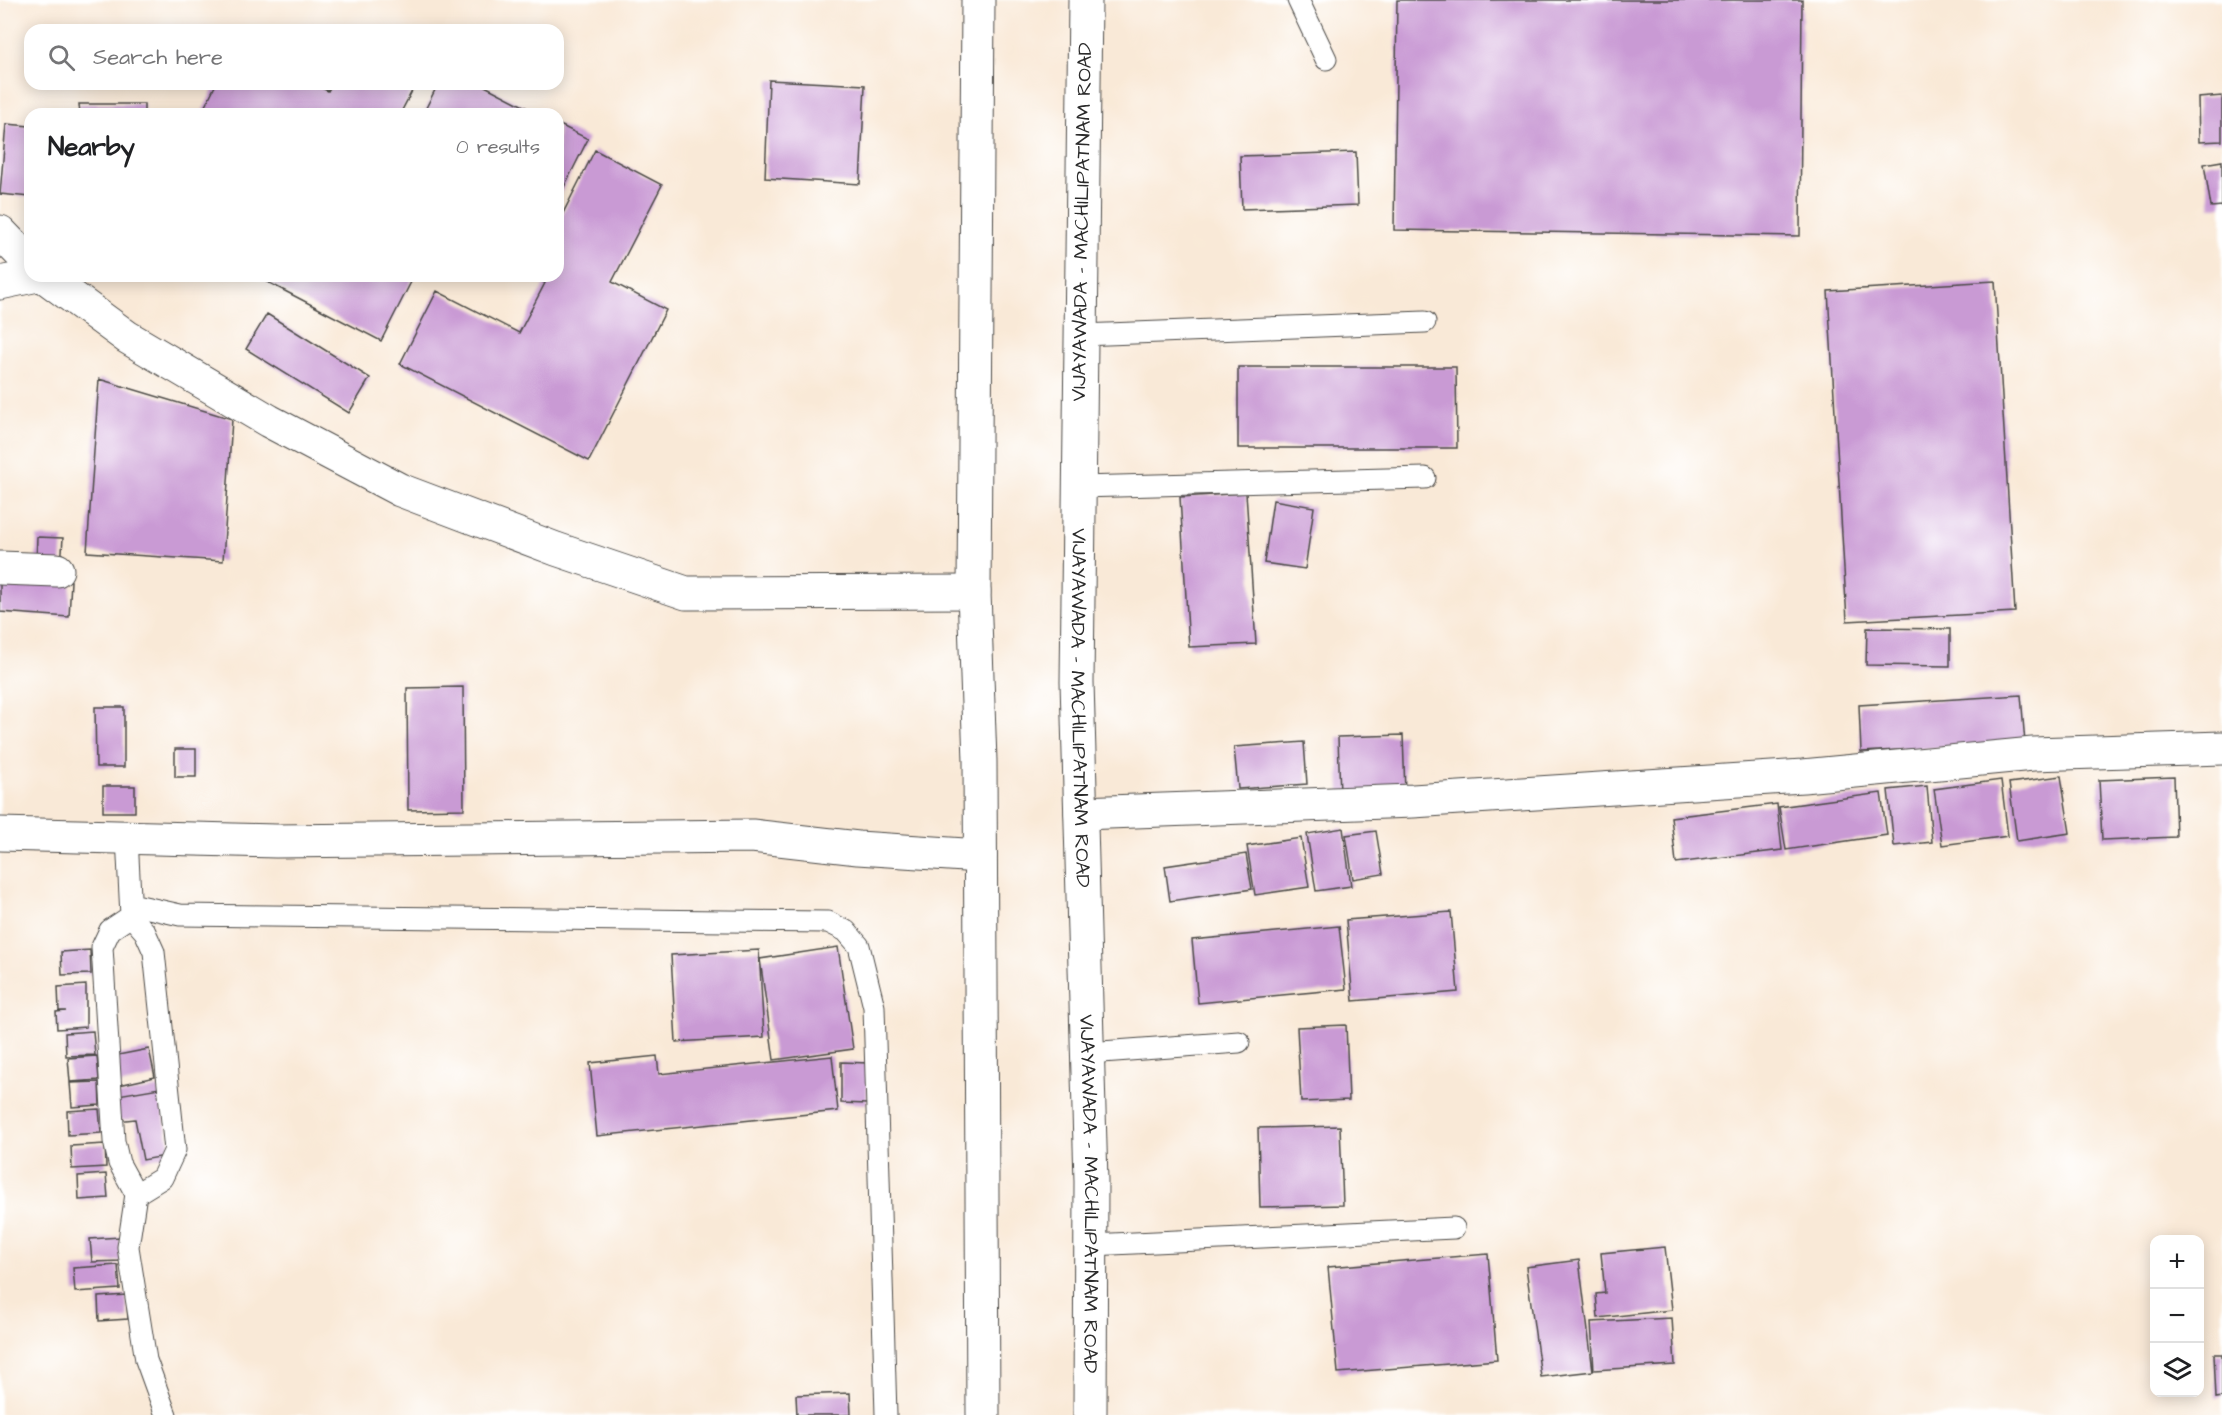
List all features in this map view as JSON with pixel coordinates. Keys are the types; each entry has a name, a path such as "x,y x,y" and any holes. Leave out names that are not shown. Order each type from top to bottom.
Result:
{"main road":[{"path":"978,0 974,592 980,761 983,1415"},
{"name":"VIJAYAWADA - MACHILIPATNAM ROAD","path":"1085,0 1077,682 1088,1053 1091,1245 1090,1415"},
{"path":"0,232 24,257"},
{"path":"0,283 24,278"},
{"path":"52,282 127,337 279,427 400,490 556,549 686,593 974,592"},
{"path":"0,568 57,570"},
{"path":"1081,813 1413,801 1803,776 2033,754 2222,748"},
{"path":"0,834 276,841 752,836 858,848 980,856"}],"lane":[{"path":"1298,0 1326,59"},
{"path":"1081,335 1425,322"},
{"path":"1080,487 1425,478"},
{"path":"127,837 131,910 154,952 175,1150 162,1178 136,1194"},
{"path":"166,1415 146,1360 128,1247 136,1194 119,1163 115,1150 102,947 104,938 110,930 131,910 180,915 828,922 846,931 859,946 874,1007 886,1415"},
{"path":"1088,1053 1239,1042"},
{"path":"1091,1245 1454,1228"}],"building":[{"path":"1397,0 1802,0 1800,236 1394,230"},
{"path":"769,80 865,85 860,184 765,178"},
{"path":"213,90 412,90 403,108 204,108"},
{"path":"435,90 493,90 527,108 426,108"},
{"path":"2222,96 2222,141 2199,142 2198,98"},
{"path":"79,104 144,104 144,108 79,108"},
{"path":"6,124 24,126 24,196 0,194"},
{"path":"564,127 588,139 564,187"},
{"path":"595,150 662,185 612,282 666,310 589,461 400,364 437,291 519,333 545,283 543,282 564,282 564,211"},
{"path":"1356,152 1358,205 1242,209 1240,156"},
{"path":"2222,161 2222,206 2211,207 2204,164"},
{"path":"1995,281 2015,612 1847,621 1828,291"},
{"path":"268,282 411,282 381,341"},
{"path":"267,314 370,378 349,413 246,349"},
{"path":"1238,367 1456,367 1457,448 1238,448"},
{"path":"99,379 232,419 223,561 87,552"},
{"path":"1246,493 1256,644 1189,647 1180,497"},
{"path":"1273,500 1314,507 1305,569 1264,563"},
{"path":"37,537 63,538 61,565 36,563"},
{"path":"0,576 71,581 69,617 0,612"},
{"path":"1867,628 1950,629 1950,666 1866,665"},
{"path":"463,687 464,809 408,810 407,688"},
{"path":"2021,695 2025,743 1861,752 1859,705"},
{"path":"95,707 124,707 124,767 96,767"},
{"path":"1403,735 1405,792 1340,794 1338,737"},
{"path":"1304,742 1307,784 1238,789 1234,747"},
{"path":"175,749 196,749 196,777 175,777"},
{"path":"2061,776 2070,833 2017,841 2009,783"},
{"path":"2174,777 2176,837 2102,840 2099,780"},
{"path":"2001,780 2008,836 1942,845 1934,789"},
{"path":"103,786 135,786 135,812 103,812"},
{"path":"1927,786 1932,842 1894,846 1888,790"},
{"path":"1881,793 1887,835 1786,850 1779,807"},
{"path":"1777,804 1782,850 1676,863 1671,817"},
{"path":"1343,828 1351,886 1316,891 1307,834"},
{"path":"1376,831 1383,874 1353,879 1346,835"},
{"path":"1301,838 1309,887 1255,895 1247,846"},
{"path":"1246,854 1252,889 1170,901 1165,866"},
{"path":"1451,912 1458,992 1353,1001 1346,920"},
{"path":"1339,926 1346,989 1198,1003 1192,940"},
{"path":"838,947 853,1049 774,1060 760,959"},
{"path":"90,950 91,974 62,975 61,952"},
{"path":"759,950 764,1037 676,1042 671,955"},
{"path":"86,985 86,1027 57,1029 56,1012 66,1011 59,1011 58,987"},
{"path":"1346,1025 1349,1100 1301,1102 1297,1027"},
{"path":"93,1031 95,1055 66,1056 65,1033"},
{"path":"149,1049 155,1077 119,1085 113,1056"},
{"path":"97,1056 99,1080 70,1082 68,1058"},
{"path":"657,1056 659,1074 832,1056 838,1111 597,1136 590,1063"},
{"path":"841,1062 868,1063 867,1104 841,1103"},
{"path":"99,1082 100,1105 72,1107 70,1083"},
{"path":"159,1088 171,1155 143,1160 135,1119 117,1121 112,1096"},
{"path":"99,1109 101,1133 68,1135 67,1111"},
{"path":"1340,1126 1343,1205 1260,1207 1258,1128"},
{"path":"105,1144 106,1167 72,1169 71,1146"},
{"path":"106,1174 108,1198 79,1200 78,1176"},
{"path":"120,1237 121,1261 92,1262 90,1239"},
{"path":"1665,1247 1672,1310 1598,1318 1596,1294 1605,1293 1601,1253"},
{"path":"1488,1254 1497,1360 1338,1373 1328,1267"},
{"path":"1579,1260 1593,1371 1541,1377 1526,1267"},
{"path":"118,1265 120,1289 75,1292 73,1268"},
{"path":"126,1295 128,1319 99,1321 98,1297"},
{"path":"1672,1318 1675,1365 1594,1370 1591,1322"},
{"path":"2214,1354 2222,1354 2222,1397 2216,1398"},
{"path":"850,1393 851,1415 797,1415 796,1395"}]}
